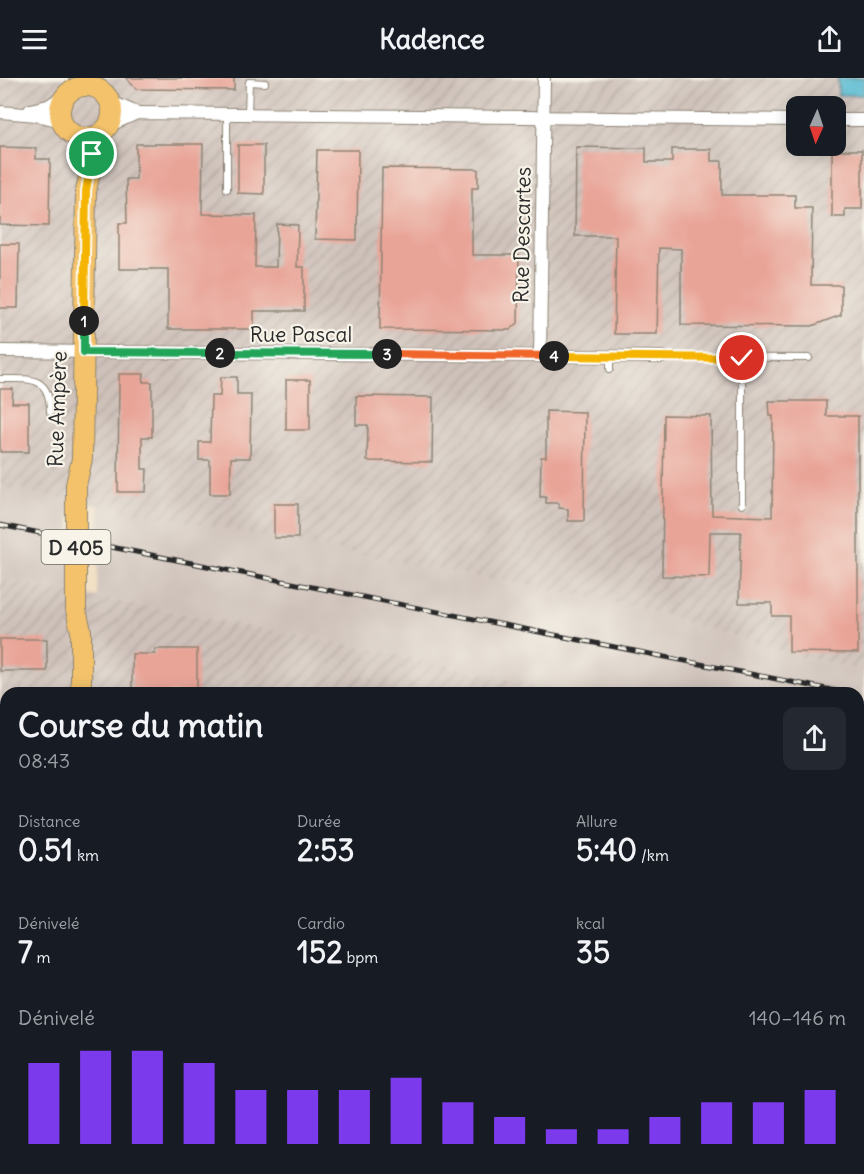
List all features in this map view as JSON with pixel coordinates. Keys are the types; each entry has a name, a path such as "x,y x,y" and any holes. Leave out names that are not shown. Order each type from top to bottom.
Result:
{"main road":[{"path":"72,87 91,87 101,90 111,113 103,130 81,138 67,128 60,107 72,87"},
{"name":"Rue Ampère","path":"67,128 86,191"},
{"name":"Rue Ampère","path":"81,687 86,191 103,130"}],"street":[{"name":"Rue Descartes","path":"540,356 544,78"},
{"path":"0,112 48,106 72,87"},
{"path":"101,90 137,113"},
{"path":"13,112 67,128"},
{"path":"103,130 137,113 786,120"},
{"path":"846,120 864,120"},
{"name":"Rue Pascal","path":"0,351 662,357"}],"lane":[{"path":"248,114 249,82 265,83"},
{"path":"227,114 227,189"},
{"path":"610,356 610,369"},
{"path":"662,357 809,358"},
{"path":"742,358 742,505"},
{"path":"0,379 39,382 47,389 50,397 50,412"}],"shaded area":[{"path":"0,78 864,78 864,671 793,655 637,607 0,487"},
{"path":"0,487 70,500 71,592 0,579"},
{"path":"99,505 637,607 793,655 864,671 864,687 548,687 369,648 97,597"},
{"path":"0,579 369,648 548,687 0,687"}],"water":[{"path":"838,78 864,78 864,95 838,95"}],"building":[{"path":"126,78 234,78 234,90 136,89"},
{"path":"136,144 203,144 202,214 256,215 255,267 276,267 277,224 298,225 297,267 304,267 304,311 254,311 254,329 168,329 168,269 119,269 119,223 127,223 126,179 136,179"},
{"path":"238,145 264,145 264,194 238,193"},
{"path":"0,147 36,148 36,159 50,159 49,226 0,225"},
{"path":"576,147 646,148 646,162 672,162 672,149 711,149 711,161 722,161 722,195 795,195 795,208 812,208 811,285 841,285 841,315 812,326 681,325 681,249 659,248 657,334 614,334 616,236 575,236"},
{"path":"317,150 358,150 357,240 315,239"},
{"path":"846,150 862,150 862,209 845,209 845,217 832,217 832,156 846,156"},
{"path":"382,168 478,169 478,188 472,188 472,255 519,255 518,323 510,330 380,329"},
{"path":"0,244 19,244 18,308 0,308"},
{"path":"119,374 144,374 143,382 152,382 152,437 142,437 142,469 147,469 146,492 118,492"},
{"path":"221,377 237,377 237,394 251,394 250,458 231,458 230,494 210,494 210,460 199,460 199,442 210,442 211,396 220,396"},
{"path":"286,380 310,380 310,430 286,430"},
{"path":"0,389 13,389 12,403 29,403 29,452 0,452"},
{"path":"356,396 433,397 432,462 367,461 368,425 356,425"},
{"path":"769,401 826,401 826,416 858,416 858,653 789,652 789,616 772,616 772,603 739,603 741,532 710,532 709,577 662,576 664,415 711,416 712,515 772,517 773,416 770,416"},
{"path":"546,411 585,412 584,521 568,521 568,509 559,508 559,503 546,503 546,497 540,497 541,457 546,457"},
{"path":"274,504 298,504 298,538 274,538"},
{"path":"0,639 47,639 47,671 0,671"},
{"path":"155,649 197,649 197,687 132,687 132,654 155,654"}],"railway":[{"path":"0,525 817,687"}],"route":[{"path":"92,154 86,191 84,352 742,358"}]}
